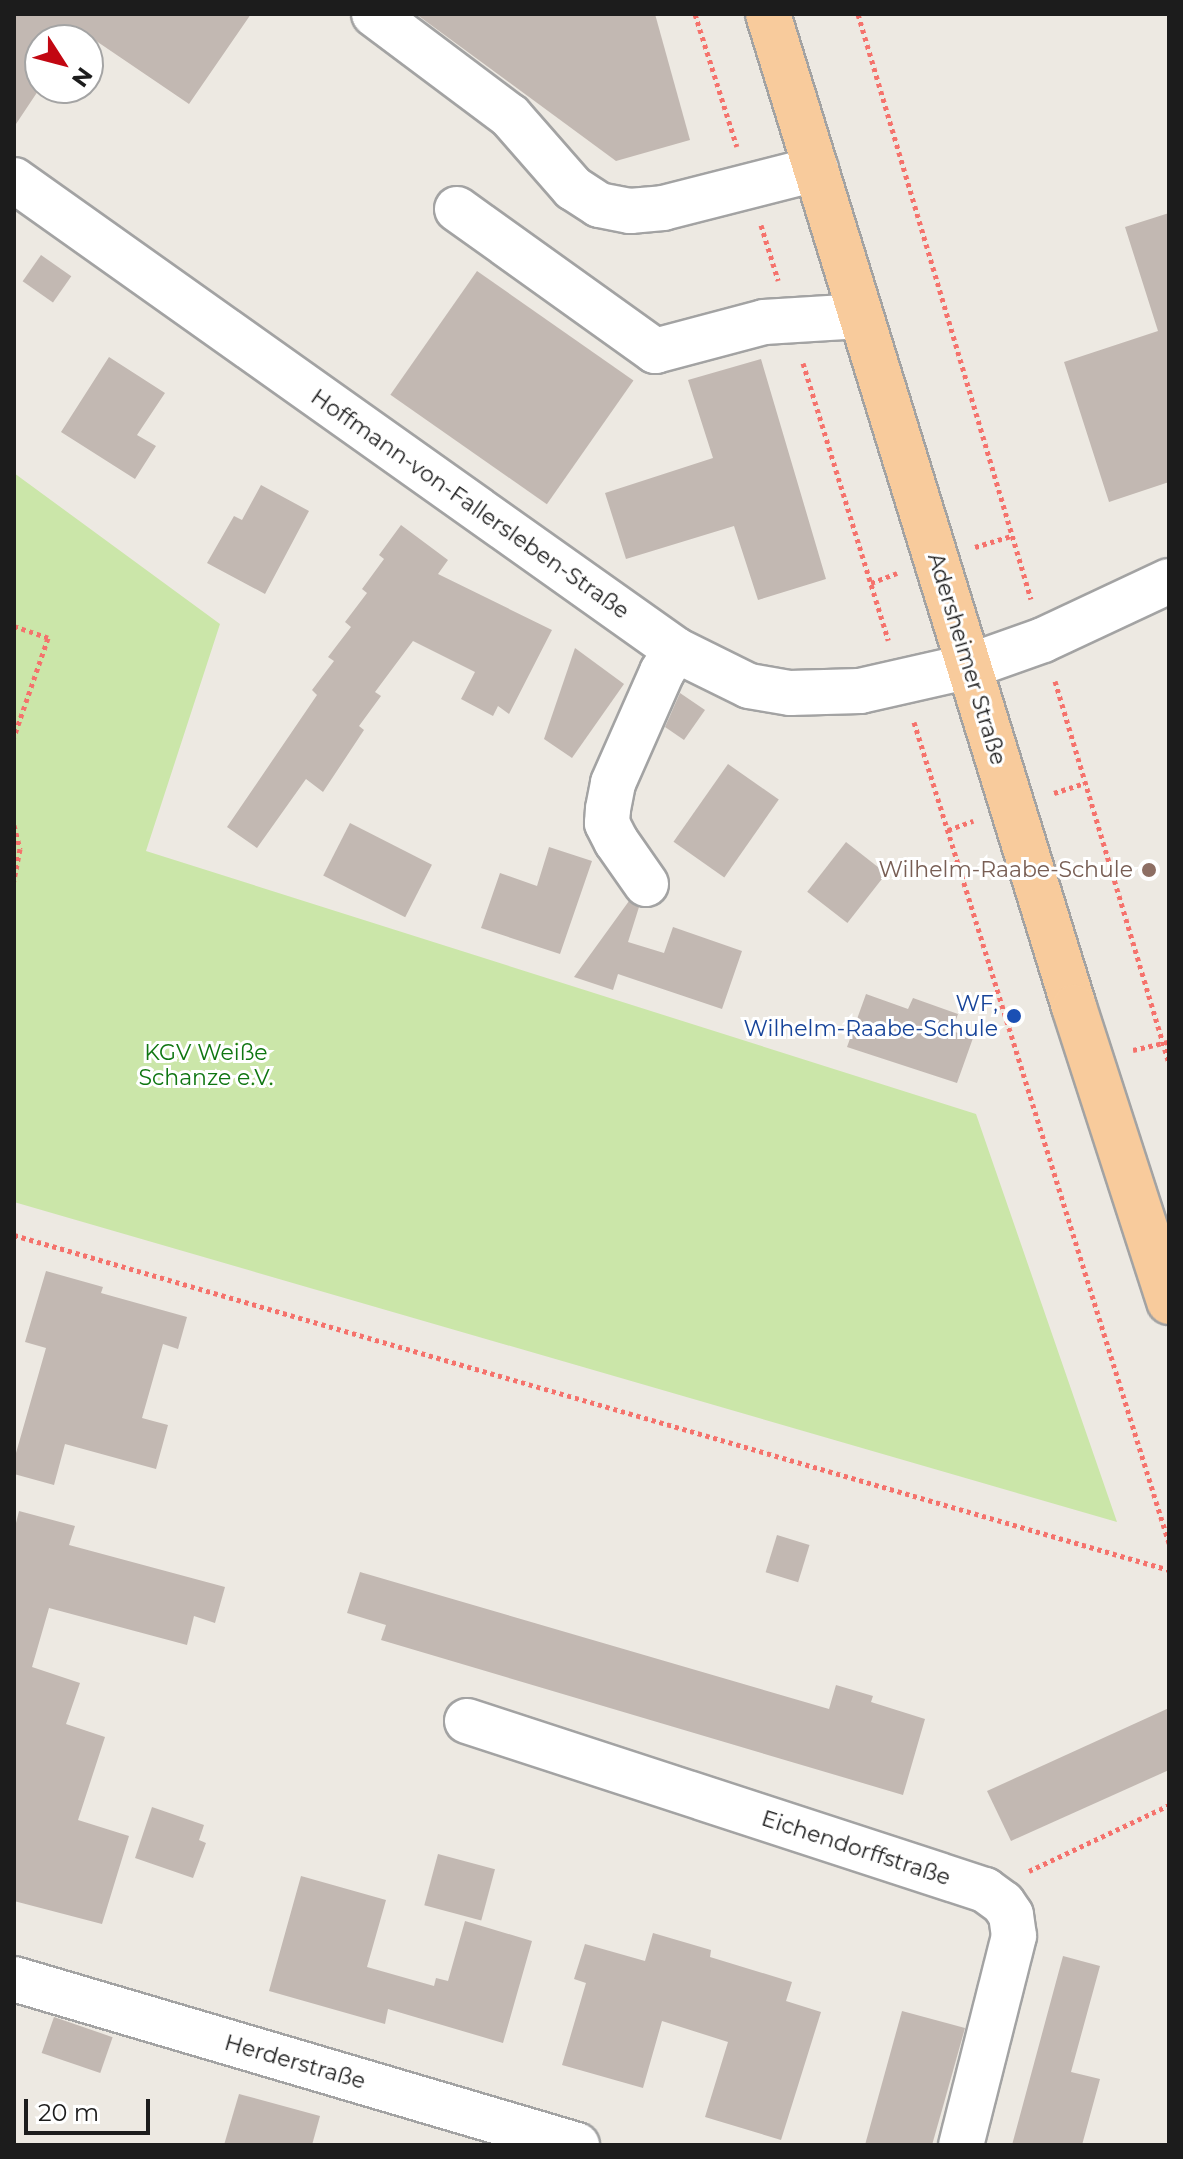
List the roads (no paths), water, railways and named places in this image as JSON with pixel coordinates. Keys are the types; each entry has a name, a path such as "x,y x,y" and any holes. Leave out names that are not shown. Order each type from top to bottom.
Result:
{"main road":[{"name":"Adersheimer Straße","path":"768,14 1169,1302"}],"street":[{"path":"374,14 510,116 573,188 599,205 630,211 663,208 816,169"},
{"name":"Hoffmann-von-Fallersleben-Straße","path":"14,180 676,650 749,686 790,693 860,691 902,683 970,666 1043,640 1169,581"},
{"path":"457,209 655,351 764,322 861,316"},
{"path":"646,884 616,841 607,823 608,809 613,783 662,672 676,650"},
{"name":"Eichendorffstraße","path":"467,1721 985,1890 1003,1903 1011,1915 1014,1936 961,2145"},
{"name":"Herderstraße","path":"14,1979 577,2145"}],"place":[{"name":"Wilhelm-Raabe-Schule","path":"1149,870"},
{"name":"WF, Wilhelm-Raabe-Schule","path":"1014,1016"}],"park label":[{"name":"KGV Weiße Schanze e.V.","path":"206,1064"}]}
